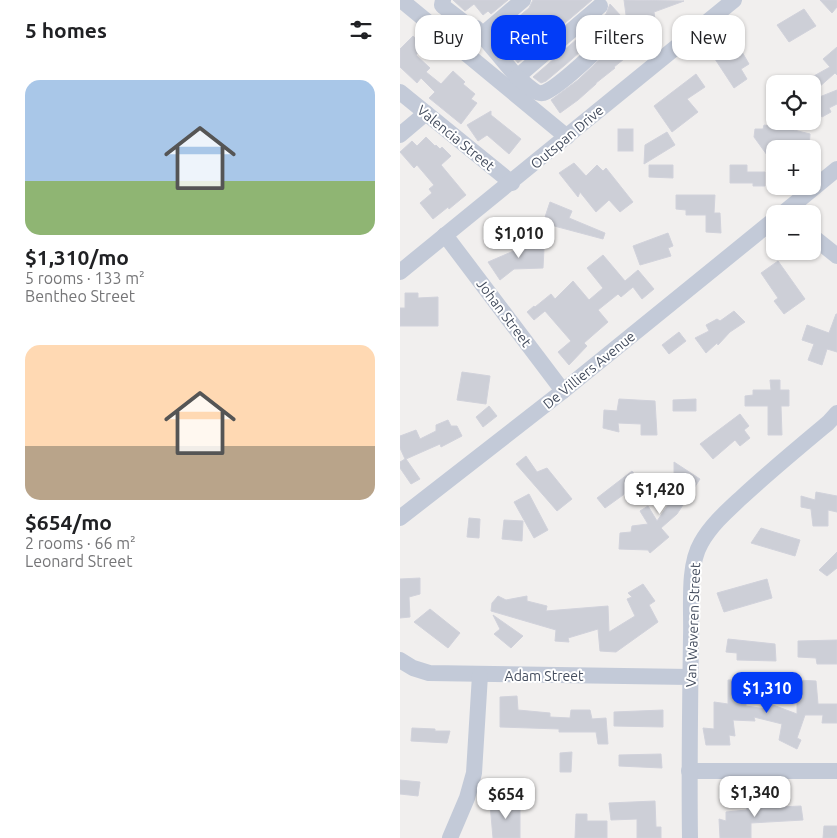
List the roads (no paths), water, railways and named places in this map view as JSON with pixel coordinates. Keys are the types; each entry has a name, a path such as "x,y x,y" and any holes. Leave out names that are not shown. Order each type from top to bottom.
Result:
{"street":[{"path":"401,0 419,15"},
{"path":"443,0 442,5 444,8 454,15"},
{"path":"481,27 523,0"},
{"name":"Outspan Drive","path":"400,272 512,183 734,0"},
{"path":"517,77 600,6"},
{"path":"481,36 517,77 538,92 543,93 562,81 585,60"},
{"path":"474,60 567,137"},
{"name":"Valencia Street","path":"400,92 512,183"},
{"path":"400,135 426,114"},
{"name":"De Villiers Avenue","path":"795,205 837,169"},
{"name":"De Villiers Avenue","path":"400,518 563,391 766,228"},
{"name":"Johan Street","path":"445,235 563,391"},
{"path":"821,243 837,256"},
{"name":"Van Waveren Street","path":"690,838 689,770 692,577 696,555 701,542 714,524 837,413"},
{"name":"Adam Street","path":"400,660 413,668 429,674 690,677"},
{"path":"450,838 467,798 474,773 480,676"},
{"path":"689,770 837,771"}]}
